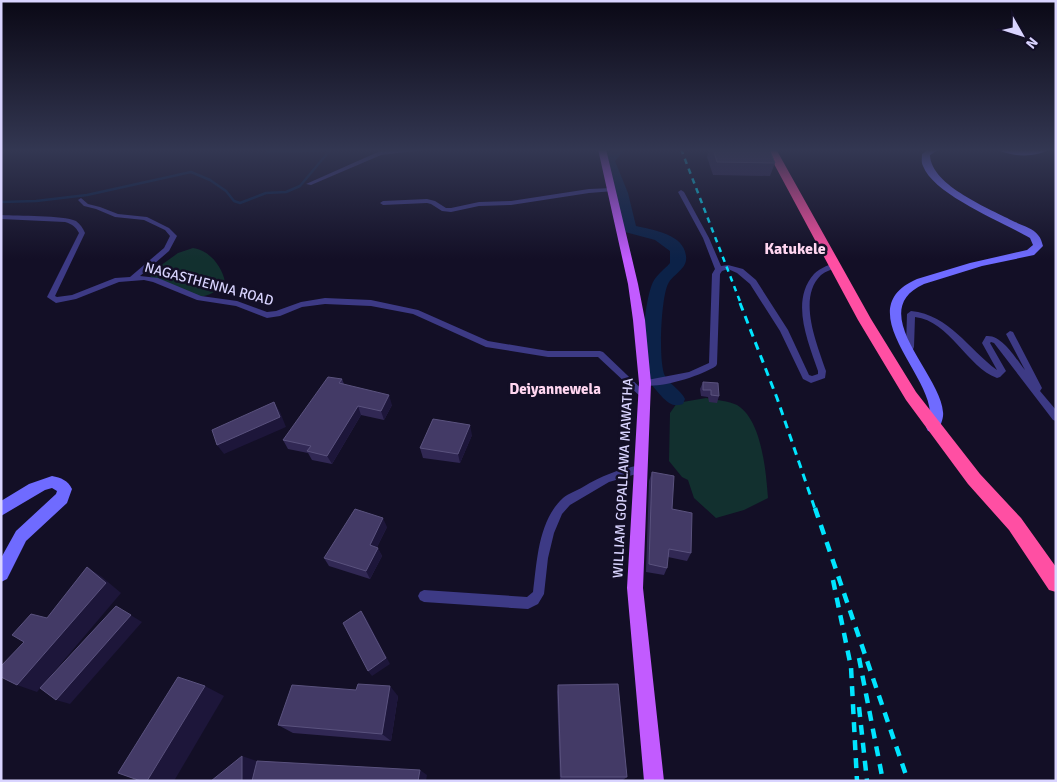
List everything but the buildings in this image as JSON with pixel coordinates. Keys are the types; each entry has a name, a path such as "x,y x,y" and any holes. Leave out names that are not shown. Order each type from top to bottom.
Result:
{"highway":[{"path":"790,185 886,356 911,396 974,479 1015,524 1056,583"}],"main road":[{"name":"WILLIAM GOPALLAWA MAWATHA","path":"611,185 639,320 648,387 640,469 635,588 654,781"}],"street":[{"path":"933,427 937,422 938,414 936,402 908,352 895,318 896,304 912,285 963,268 1030,253 1038,246 1034,236 955,193 946,185"},
{"path":"383,203 427,201 433,202 444,210 451,210 479,204 511,203 588,191 612,190"},
{"path":"681,192 706,238 719,269"},
{"path":"81,200 86,205 117,216 145,218 168,229 174,236 167,249 133,278"},
{"name":"NAGASTHENNA ROAD","path":"1,217 65,220 74,222 79,227 82,233 51,297 56,300 73,297 104,284 133,278 155,280 200,298 238,304 266,315 277,314 301,305 326,301 371,303 415,312 486,344 548,354 600,354 648,387"},
{"path":"648,387 708,369 713,364 716,274 719,269 728,267 740,271 753,282 784,330 806,377 811,380 822,376 805,315 805,302 817,275 824,269 836,265"},
{"path":"908,352 910,347 910,314 918,314 937,323 996,375 1002,371 986,343 988,338 997,341 1056,417"},
{"path":"1010,334 1047,406"},
{"path":"424,596 528,603 534,600 538,594 547,541 558,512 567,502 606,477 640,469"},
{"path":"1,509 46,482 54,480 61,483 65,489 62,498 21,536 1,574"}],"green space":[{"path":"193,248 209,255 218,265 225,282 220,288 206,296 198,297 151,277 149,274 178,253"},
{"path":"706,398 737,405 752,422 764,461 768,498 744,510 716,518 694,498 688,480 682,477 669,461 670,413 677,403"}],"waterway":[{"path":"1,202 36,201 87,195 130,185"},
{"path":"218,185 226,191 234,201 240,203 266,193 286,192 300,185"},
{"path":"618,185 630,229 660,237 674,245 678,251 677,265 663,278 658,288 654,313 653,343 654,368 657,379 676,399"}],"railway":[{"path":"695,185 741,304"},
{"path":"740,303 777,398 815,509"},
{"path":"815,508 908,781"},
{"path":"833,580 851,667 857,781"},
{"path":"859,658 883,781"},
{"path":"859,707 867,781"}],"district":[{"name":"Katukele","path":"795,249"},
{"name":"Deiyannewela","path":"555,389"}]}
